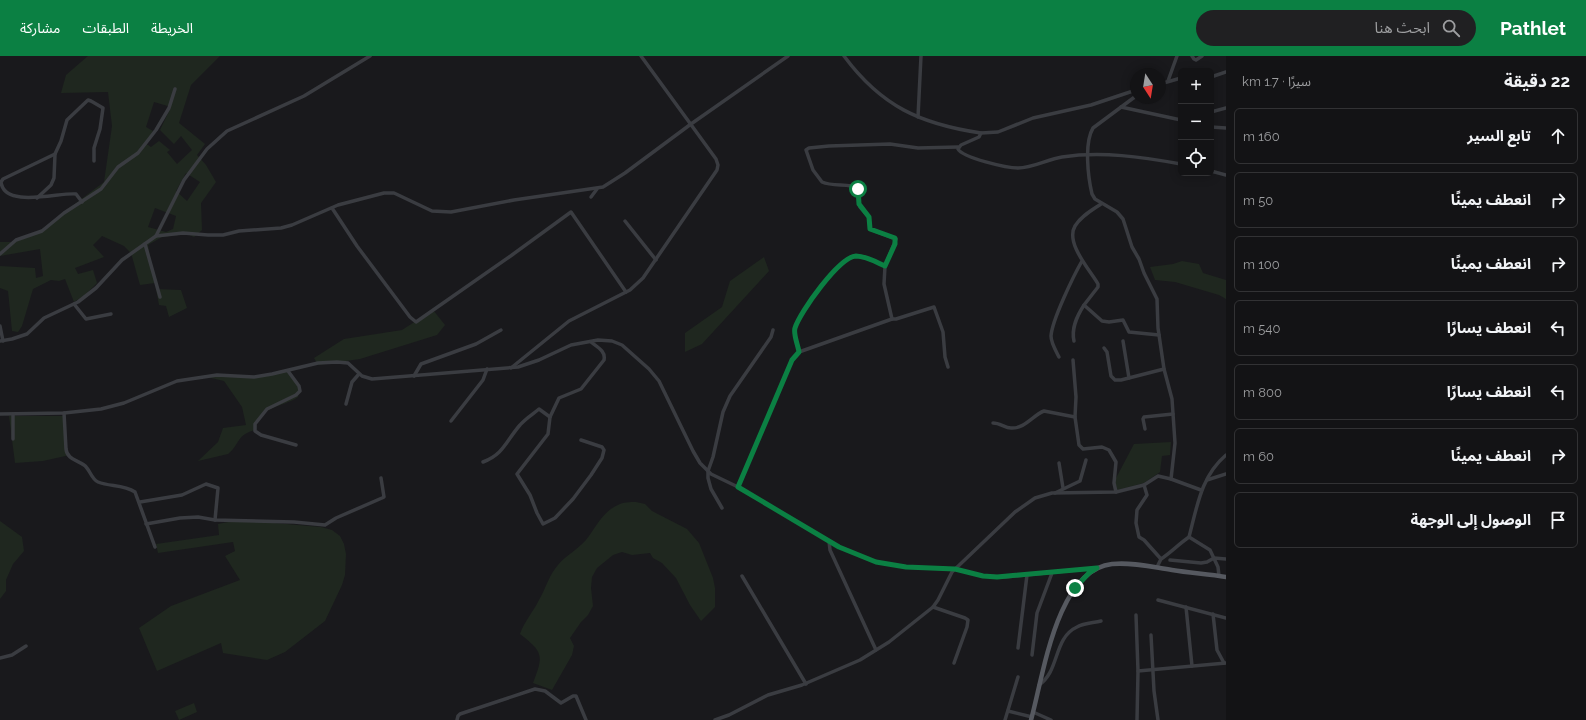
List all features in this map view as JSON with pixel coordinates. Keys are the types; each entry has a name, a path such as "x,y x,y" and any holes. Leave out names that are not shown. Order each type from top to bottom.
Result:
{"main road":[{"path":"1032,716 1050,642 1062,611 1081,581 1089,573 1097,568 1111,564 1122,564 1157,567 1226,577"}],"street":[{"path":"0,326 2,341 12,340 27,334 44,318 53,312 74,304 96,288 122,260 156,236 165,221 179,187 202,155 218,138 235,127 268,114 304,96 370,56"},
{"path":"511,368 568,321 626,292 643,278 718,168 716,159 641,56"},
{"path":"156,236 183,233 223,235 239,231 281,228 292,225 332,208 384,193 394,193 432,211 451,212 514,200 597,189 608,185 691,124 788,56"},
{"path":"844,56 871,88 899,108 940,125 981,133 998,132 1023,121 1091,105 1130,92"},
{"path":"918,117 921,56"},
{"path":"1168,81 1177,56"},
{"path":"1192,56 1196,60 1202,56"},
{"path":"1214,76 1226,72"},
{"path":"1168,81 1178,79"},
{"path":"0,254 16,240 42,231 64,213 100,189 113,172 136,155 143,147 163,120 169,108 175,89"},
{"path":"1130,100 1093,128 1090,132 1087,155 1092,194 1101,204 1117,212 1123,219 1132,247 1158,301 1157,316 1159,335 1164,369 1172,399 1175,452 1171,479"},
{"path":"37,198 51,185 54,178 55,154 61,141 67,120 85,101 91,101 103,108 100,129 94,148 94,161"},
{"path":"1121,106 1178,119"},
{"path":"1214,111 1226,108"},
{"path":"1214,127 1226,128"},
{"path":"892,319 884,284 885,266 896,239 870,229 869,217 860,207 857,188 829,185 821,181 812,166 806,149 830,146 890,144 918,148 958,147 980,136 981,133"},
{"path":"958,147 961,153 998,165 1016,168 1026,167 1060,157 1087,155 1118,155 1178,164"},
{"path":"55,154 3,180 2,182 4,189 16,196 37,198 76,194 82,202"},
{"path":"1214,172 1226,175"},
{"path":"591,198 597,189"},
{"path":"1074,341 1073,335 1078,315 1098,286 1082,260 1074,243 1074,228 1080,220 1101,204"},
{"path":"332,208 361,252 410,317 416,322 423,319 512,256 571,212 626,292"},
{"path":"625,221 656,260"},
{"path":"145,244 160,298"},
{"path":"799,352 795,329 804,310 836,269 849,258 856,256 867,258 885,266"},
{"path":"1059,357 1051,337 1054,324 1075,273 1082,260"},
{"path":"74,304 86,319 111,314"},
{"path":"1084,305 1102,321 1109,322 1123,320 1129,332 1159,335"},
{"path":"738,487 792,360 799,352 892,319 901,318 934,307 943,332 945,357 948,367"},
{"path":"414,376 421,364 476,344 501,330"},
{"path":"722,508 711,489 708,471 713,457 723,412 728,401 771,337 774,330"},
{"path":"0,414 64,413 101,409 124,403 177,381 217,375 254,377 288,371 318,363 348,363 359,374 372,379 511,368 539,360 571,345 606,340 622,345 649,369 664,390 693,452 700,463 708,471 852,553 887,565 955,569 990,576 1027,575 1097,568"},
{"path":"1122,341 1129,378"},
{"path":"581,440 602,446 604,450 602,458 591,476 573,499 555,518 548,523 543,524 536,513 530,495 517,474 548,434 550,417 559,398 581,389 604,360 604,352 591,342"},
{"path":"1104,348 1107,352 1112,378 1118,380 1164,369"},
{"path":"1073,360 1076,397 1075,417 1079,447 1086,449 1104,447 1109,450 1116,460 1114,483 1116,492"},
{"path":"450,421 483,380 487,369"},
{"path":"288,371 299,386 300,391 296,395 274,404 267,409 254,424 255,431 261,435 296,445"},
{"path":"346,404 352,382 359,374"},
{"path":"483,462 494,458 521,423 539,410 550,417"},
{"path":"993,423 1009,428 1018,428 1044,411 1075,417"},
{"path":"64,413 66,449 69,457 84,465 99,482 130,489 135,492 140,502 146,524 155,547"},
{"path":"13,414 13,439"},
{"path":"1145,429 1144,417 1173,414"},
{"path":"1157,567 1163,558 1177,545 1189,537 1201,490 1210,471 1226,455"},
{"path":"1054,493 1082,480 1086,460"},
{"path":"1059,463 1063,488"},
{"path":"1206,480 1226,474"},
{"path":"715,720 729,715 768,696 806,684 847,666 876,650 897,636 933,607 938,600 950,574 1030,500 1039,496 1054,493 1116,492 1144,485 1158,476 1201,490"},
{"path":"146,524 198,517 215,520 294,522 325,525 336,518 384,497 381,478"},
{"path":"140,502 182,495 206,484 214,485 218,488 215,520"},
{"path":"1144,485 1146,498 1136,510 1137,531 1139,537 1163,558 1170,560 1207,562 1214,558 1226,559"},
{"path":"1189,537 1208,547 1218,567 1219,576"},
{"path":"829,541 830,550 876,650"},
{"path":"1170,560 1170,570"},
{"path":"1032,655 1037,613 1052,573"},
{"path":"1018,648 1027,575"},
{"path":"742,576 806,684"},
{"path":"1158,600 1226,618"},
{"path":"933,607 968,620 967,627 954,663"},
{"path":"1186,607 1192,666"},
{"path":"1138,671 1225,663 1217,650 1213,614"},
{"path":"1136,615 1138,671 1137,720"},
{"path":"1040,685 1049,677 1060,645 1068,634 1076,627 1101,621"},
{"path":"1152,635 1154,700 1158,720"},
{"path":"0,658 12,655 26,646"},
{"path":"1005,720 1018,677"},
{"path":"456,720 460,714 534,689 545,691 560,703 576,696 586,720"},
{"path":"1008,711 1051,720"}],"shaded area":[{"path":"88,56 220,56 191,85 179,123 205,144 197,155 206,165 216,182 201,203 202,230 194,237 187,234 162,237 148,245 155,283 140,285 131,253 124,246 102,236 93,245 104,257 75,268 78,274 93,270 97,283 84,296 74,302 65,279 59,281 51,280 33,289 22,326 18,332 12,331 8,291 0,288 0,266 35,268 36,278 43,276 40,249 0,256 0,242 15,242 39,231 104,182 112,126 108,92 61,93 66,75","holes":["154,102 171,107 160,130 174,144 181,136 192,150 177,164 167,152 170,150 159,141 151,147 145,143 153,131 146,127","186,173 200,182 187,201 176,191","155,208 176,216 173,229 166,232 148,227"]},
{"path":"764,257 769,271 702,344 685,352 685,333 722,307 730,281"},
{"path":"1182,261 1199,264 1203,273 1226,280 1226,299 1219,295 1175,282 1155,280 1150,267 1173,264"},
{"path":"156,289 181,290 187,308 169,317 166,306 159,305"},
{"path":"433,310 445,325 437,335 360,359 318,365 314,358 344,339 402,330"},
{"path":"290,371 299,390 298,397 262,414 258,418 256,430 245,434 228,454 198,461 218,442 223,428 246,425 242,407 224,381 207,377 234,375 262,376"},
{"path":"9,416 64,416 66,448 70,455 43,461 15,463"},
{"path":"1171,442 1170,455 1162,456 1160,472 1144,483 1117,490 1115,480 1134,444"},
{"path":"636,502 645,504 652,511 687,529 699,543 713,578 715,588 715,607 701,621 690,605 676,578 662,563 653,558 650,553 632,555 622,552 613,555 597,568 592,577 591,588 593,606 570,638 574,646 572,655 552,690 533,683 539,666 539,655 533,645 520,634 552,573 562,561 586,540 601,519 613,507 622,503"},
{"path":"238,520 321,527 332,530 340,536 344,544 346,554 345,575 342,585 325,621 285,652 267,660 223,653 221,643 157,671 139,628 171,606 240,580 225,556 235,551 233,542 158,553 156,544 219,535 218,524"},
{"path":"0,521 22,537 24,551 13,564 6,580 6,591 0,599"},
{"path":"194,703 197,712 179,720 175,711"}],"route":[{"path":"858,189 859,204 869,217 870,229 895,238 895,244 885,266 867,258 856,256 849,258 836,269 804,310 795,329 799,352 792,360 738,487 839,547 876,562 906,567 955,569 983,576 997,577 1097,568 1089,573 1075,588"}]}
